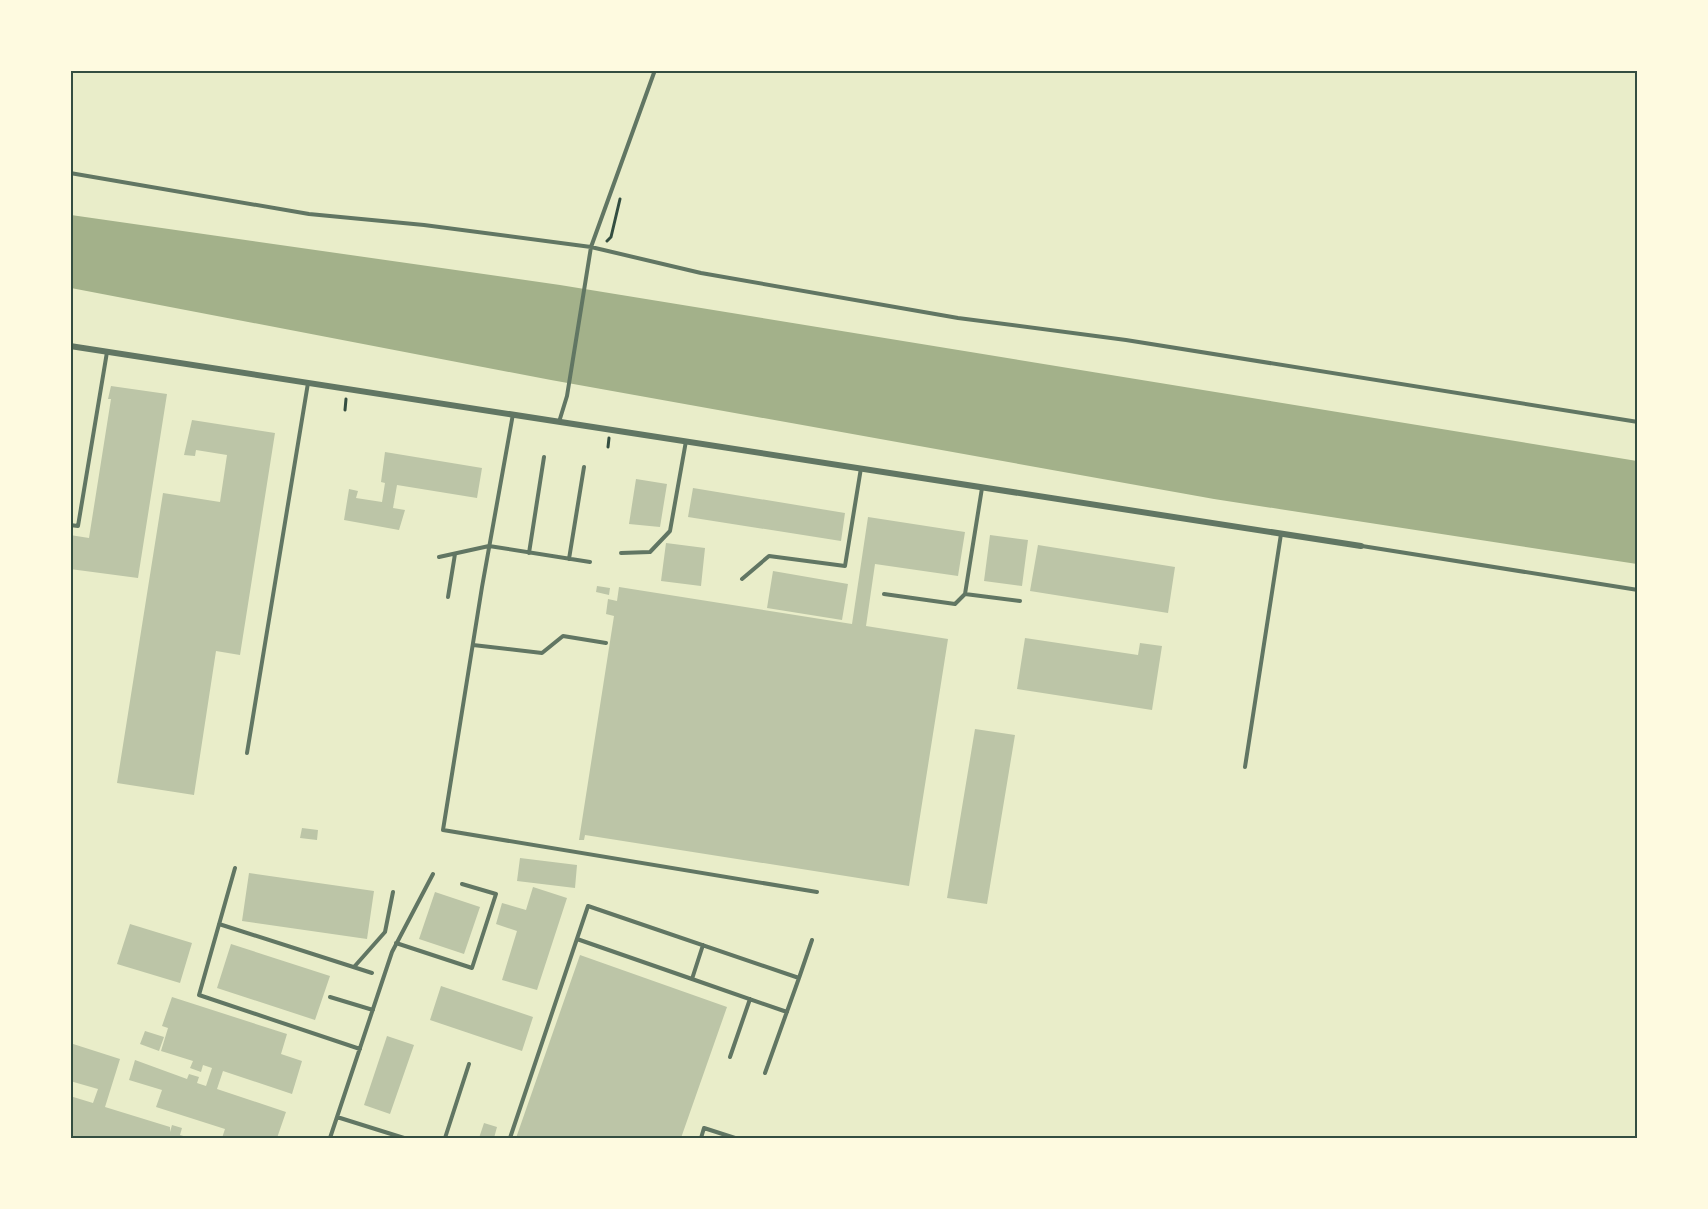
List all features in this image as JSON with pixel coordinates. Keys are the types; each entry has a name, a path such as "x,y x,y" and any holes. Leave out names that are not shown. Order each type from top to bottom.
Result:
{"street":[{"path":"70,346 1361,546"}],"lane":[{"path":"558,422 567,396 591,247 655,70"},
{"path":"70,172 309,214 424,225 591,247 701,273 946,316 1126,340 1638,422"},
{"path":"70,525 78,526 106,351"},
{"path":"248,753 308,382"},
{"path":"513,414 443,830 817,892"},
{"path":"621,553 650,552 670,531 686,441"},
{"path":"529,553 544,457"},
{"path":"568,559 584,467"},
{"path":"742,579 769,556 845,566 861,468"},
{"path":"884,594 955,604 965,594 982,487"},
{"path":"1245,767 1281,533"},
{"path":"440,557 489,546 590,562"},
{"path":"1361,546 1638,590"},
{"path":"448,597 455,554"},
{"path":"965,594 1020,601"},
{"path":"473,645 542,653 563,636 606,643"},
{"path":"235,868 199,996 360,1049"},
{"path":"330,1138 396,943 433,874"},
{"path":"396,943 472,968 496,894 462,884"},
{"path":"354,967 384,932 393,892"},
{"path":"510,1138 588,906 799,978"},
{"path":"219,924 372,973"},
{"path":"577,939 787,1012"},
{"path":"765,1073 812,940"},
{"path":"692,979 703,945"},
{"path":"330,997 373,1010"},
{"path":"730,1057 750,999"},
{"path":"445,1138 470,1064"},
{"path":"338,1117 404,1138"},
{"path":"701,1138 704,1128 735,1138"}],"shaded area":[{"path":"71,215 560,285 1637,461 1637,564 1214,499 551,380 71,288"}],"building":[{"path":"111,386 167,394 138,578 70,569 70,535 89,538 111,399 108,399"},
{"path":"192,420 275,433 240,655 216,651 194,795 117,783 163,493 220,502 227,455 196,450 195,456 184,455"},
{"path":"385,452 482,468 477,498 397,485 393,508 405,510 399,530 344,520 349,489 358,491 356,498 382,502 385,483 381,482"},
{"path":"636,479 667,484 660,527 629,524"},
{"path":"693,488 845,513 841,541 688,517"},
{"path":"868,517 965,532 958,576 875,564 866,626 948,639 909,886 585,835 584,840 579,840 614,616 606,614 608,599 617,601 619,587 852,624"},
{"path":"990,535 1028,540 1022,586 984,581"},
{"path":"666,543 705,548 701,586 661,581"},
{"path":"1038,545 1175,567 1168,613 1030,591"},
{"path":"773,571 848,584 842,620 767,608"},
{"path":"597,586 610,588 609,595 596,592"},
{"path":"1025,638 1138,655 1140,643 1162,646 1152,710 1017,689"},
{"path":"975,729 1015,735 987,904 947,898"},
{"path":"302,828 318,830 317,840 300,838"},
{"path":"520,858 577,865 575,888 517,881"},
{"path":"249,873 374,891 367,939 242,921"},
{"path":"533,887 567,898 537,990 502,980 517,931 496,924 502,903 526,910"},
{"path":"435,892 480,907 464,954 419,939"},
{"path":"130,924 192,943 180,983 117,964"},
{"path":"231,944 330,976 315,1020 217,988"},
{"path":"580,955 727,1007 681,1138 516,1138"},
{"path":"441,986 533,1017 522,1051 430,1020"},
{"path":"172,997 287,1034 281,1054 302,1061 292,1094 223,1071 217,1089 286,1112 277,1138 222,1138 225,1129 156,1107 162,1090 129,1080 135,1060 187,1079 189,1074 199,1077 197,1083 206,1086 212,1068 203,1065 201,1072 190,1068 193,1061 161,1051 168,1028 162,1026"},
{"path":"145,1031 164,1037 159,1051 140,1044"},
{"path":"387,1036 414,1045 390,1114 364,1105"},
{"path":"70,1043 120,1059 105,1107 170,1127 170,1132 172,1125 182,1128 180,1135 190,1138 70,1138 70,1096 93,1103 98,1089 70,1081"},
{"path":"484,1123 497,1127 494,1138 479,1138"}]}
